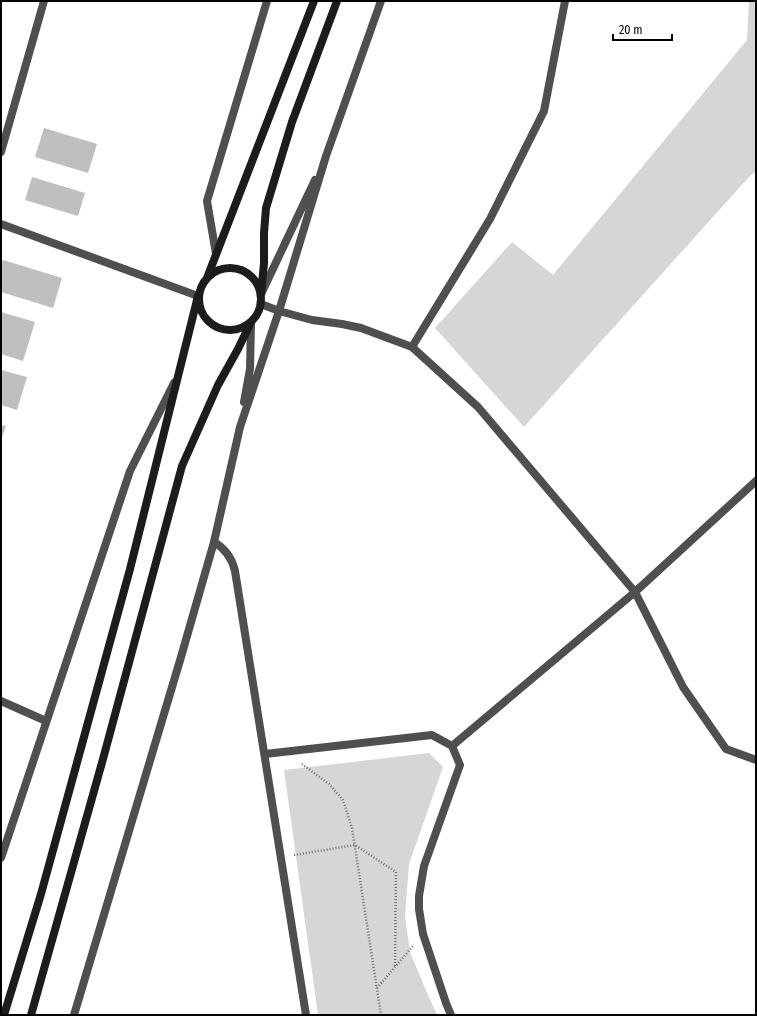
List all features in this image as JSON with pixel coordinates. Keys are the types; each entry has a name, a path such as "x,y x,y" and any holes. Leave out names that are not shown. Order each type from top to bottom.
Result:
{"street":[{"path":"1,152 44,1"},
{"path":"216,254 208,201 267,1"},
{"path":"4,1015 41,894 130,569 198,296 207,278 314,1"},
{"path":"32,1015 182,466 218,385 251,322 257,314 260,304 264,262 266,208 292,122 337,1"},
{"path":"240,427 279,311 326,156 381,1"},
{"path":"412,347 490,219 544,110 565,1"},
{"path":"261,294 326,156"},
{"path":"1,224 198,296"},
{"path":"207,278 215,272 225,268 234,268 252,277 258,285 261,294"},
{"path":"198,296 199,307 203,317 220,329 231,331 242,328 251,322"},
{"path":"260,304 312,320 361,328 412,347 478,407 635,592 683,687 726,749 756,760"},
{"path":"74,1015 214,542 240,427 250,369 251,322"},
{"path":"1,858 130,471 178,375"},
{"path":"452,746 635,592 756,481"},
{"path":"214,542 222,547 228,554 233,562 235,571 306,1015"},
{"path":"1,701 46,721"},
{"path":"265,754 432,735 452,746 460,765 424,866 420,881 419,909 423,934 451,1015"}],"path":[{"path":"286,751 329,784 343,800 352,828 381,1015"},
{"path":"281,858 354,845 396,872 395,966"},
{"path":"377,988 423,934"}],"shaded area":[{"path":"749,1 756,1 756,171 748,178 524,427 435,328 512,242 553,275 747,40"},
{"path":"429,753 443,767 409,864 405,916 410,952 437,1015 318,1015 284,770"}],"building":[{"path":"44,128 97,144 88,173 35,157"},
{"path":"32,177 85,193 78,216 25,200"},
{"path":"3,260 62,278 53,308 1,292 1,265"},
{"path":"1,312 35,322 23,361 1,354"},
{"path":"1,370 27,377 17,410 1,405"},
{"path":"1,425 6,426 1,440"}]}
